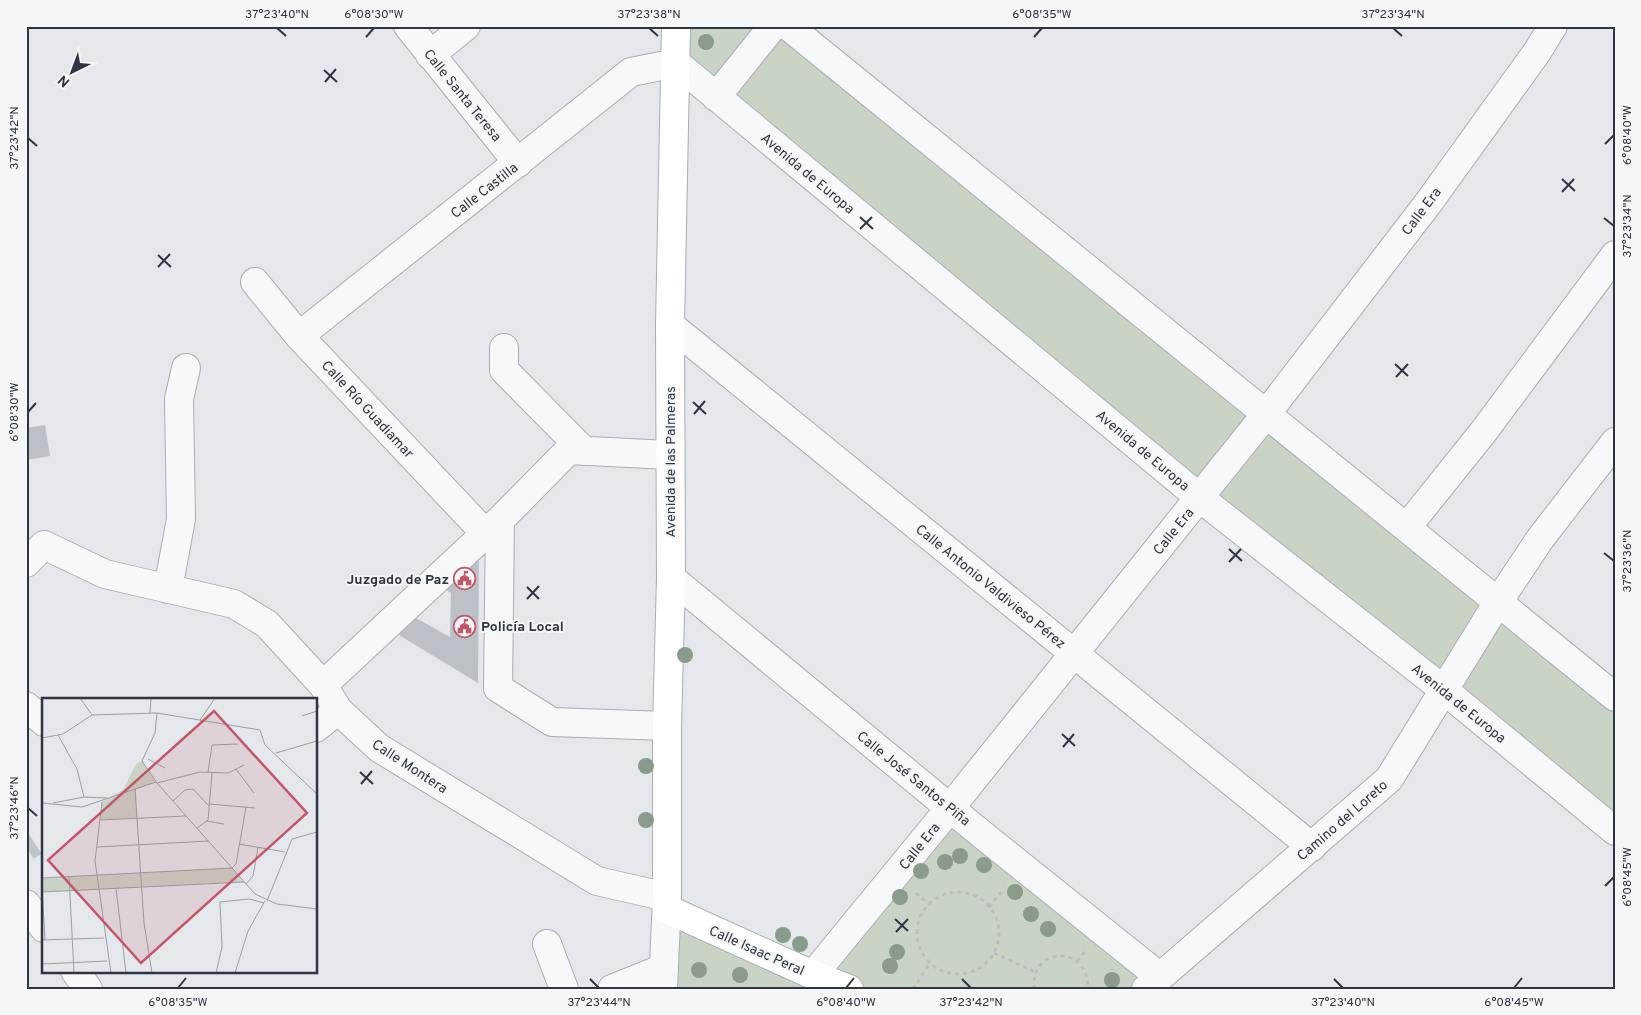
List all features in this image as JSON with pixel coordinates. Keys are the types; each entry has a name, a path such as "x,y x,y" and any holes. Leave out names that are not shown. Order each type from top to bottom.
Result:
{"main road":[{"name":"Avenida de las Palmeras","path":"667,903 667,726 671,578 669,455 670,325 676,26"},
{"name":"Calle Isaac Peral","path":"667,903 813,975 849,989"}],"street":[{"name":"Calle Santa Teresa","path":"408,26 518,163"},
{"path":"430,55 466,26"},
{"path":"716,97 773,26"},
{"path":"788,26 1615,697"},
{"name":"Calle Era","path":"813,975 950,808 1267,413 1429,202 1531,60 1553,26"},
{"name":"Avenida de Europa","path":"676,64 1200,498 1611,820"},
{"name":"Calle Castilla","path":"299,336 631,72 676,64"},
{"path":"1406,527 1484,431 1615,255"},
{"name":"Calle Río Guadiamar","path":"255,282 299,336 492,526"},
{"name":"Calle Antonio Valdivieso Pérez","path":"670,325 1312,847"},
{"path":"504,348 504,370 584,451"},
{"path":"168,589 181,519 179,400 186,368"},
{"name":"Camino del Loreto","path":"1153,983 1389,780 1498,602 1540,540 1615,442"},
{"path":"323,685 492,526 569,450 669,455"},
{"path":"492,526 498,688 552,722 667,726"},
{"name":"Calle Montera","path":"35,554 105,574 234,604 267,624 323,685 338,710 379,748 597,881 667,903"},
{"name":"Calle José Santos Piña","path":"671,578 950,808 1153,983"},
{"path":"318,726 338,710"},
{"path":"612,989 663,978 667,903"},
{"path":"26,904 42,925"},
{"path":"547,944 564,989"},
{"path":"76,972 88,989"}],"path":[{"path":"962,891 975,895 986,903 995,914 999,927 999,940 994,954 985,964 973,971 960,974 946,972 930,963 925,957 919,945 917,932 919,918 926,907 936,898 948,892 962,891"},
{"path":"994,954 1035,972"},
{"path":"1034,989 1035,972 1047,959 1056,956 1065,956 1081,964 1086,972 1088,989"},
{"path":"914,989 930,963"}],"green space":[{"path":"676,26 788,26 1615,697 1615,831 676,63"},
{"path":"950,808 1160,977 1146,989 663,989 667,909 813,975"}],"building":[{"path":"45,425 50,456 26,460 26,428"},
{"name":"Policía Local","path":"479,556 478,683 399,635 416,618 450,637 451,593 445,589"}],"tunnel":[{"path":"26,847 34,842"}],"place":[{"name":"Juzgado de Paz","path":"465,579"},
{"name":"Policía Local","path":"465,626"}]}
